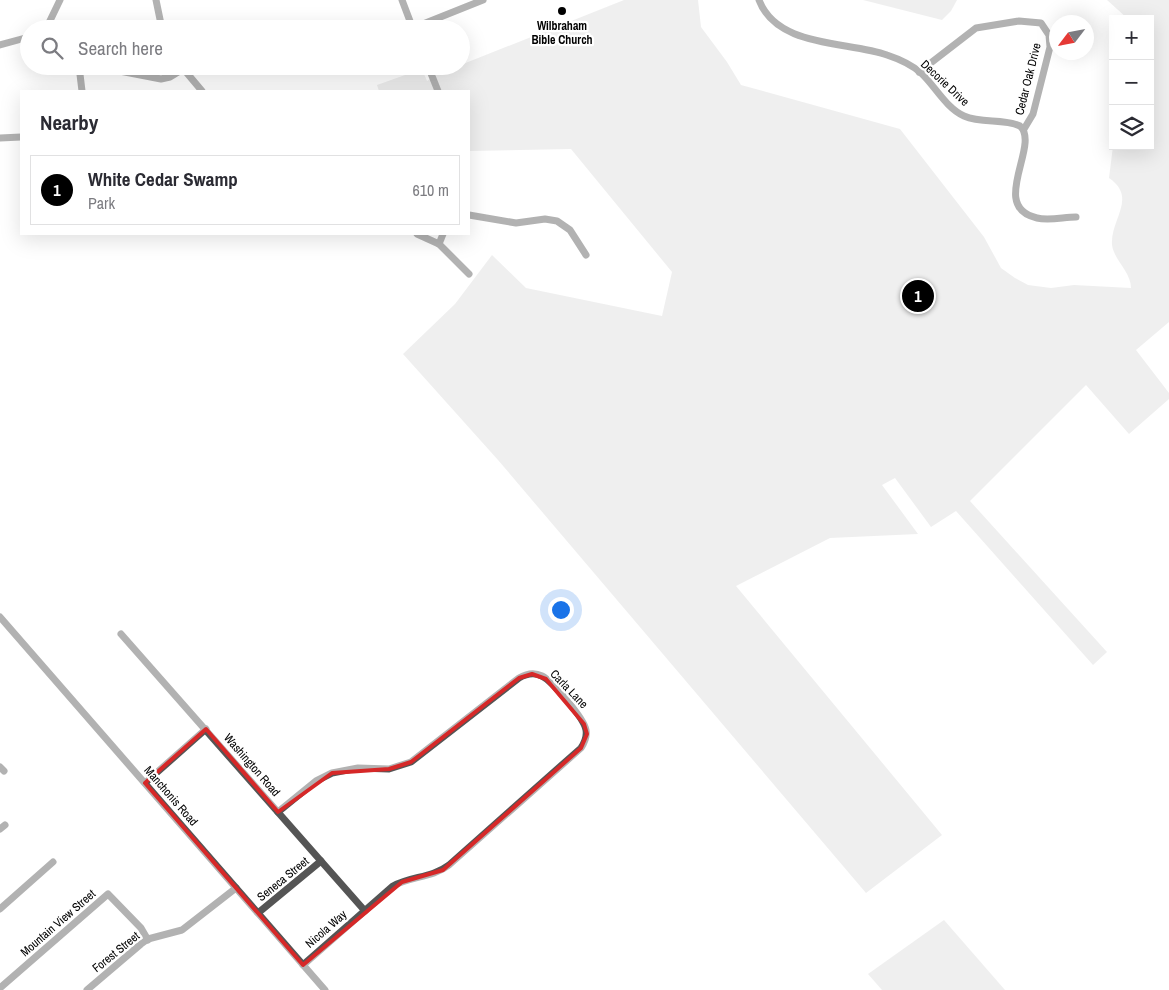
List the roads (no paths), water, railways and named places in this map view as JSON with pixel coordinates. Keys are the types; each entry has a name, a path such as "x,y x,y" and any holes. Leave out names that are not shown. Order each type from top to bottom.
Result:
{"street":[{"path":"50,20 60,0"},
{"path":"156,0 160,20"},
{"path":"402,0 410,20"},
{"path":"433,20 483,0"},
{"name":"Decorie Drive","path":"759,0 772,19 808,39 875,51 905,62 919,72 951,107 964,116 1012,123 1024,129"},
{"name":"Cedar Oak Drive","path":"919,72 976,28 1018,21 1041,22 1049,35 1050,47 1033,114 1024,129"},
{"path":"0,45 20,39"},
{"path":"80,75 82,90"},
{"path":"141,75 161,79 173,75"},
{"path":"188,75 201,90"},
{"path":"432,75 438,90"},
{"path":"1024,129 1026,144 1015,189 1020,205 1025,212 1036,218 1076,217"},
{"path":"0,138 20,138"},
{"path":"470,215 516,223 545,219 557,222 570,230 586,255"},
{"path":"419,235 439,244 469,274"},
{"path":"439,244 444,235"},
{"name":"Manchonis Road","path":"0,617 325,990"},
{"name":"Washington Road","path":"121,634 364,911"},
{"name":"Carla Lane","path":"278,812 316,781 332,773 349,769 389,769 411,762 523,676 532,674 546,679 572,708 586,728 586,739 578,752 446,868 432,875 398,884 364,911"},
{"path":"145,784 206,729"},
{"path":"0,909 53,862"},
{"name":"Seneca Street","path":"258,913 322,862"},
{"name":"Forest Street","path":"88,990 132,951 148,940 182,930 236,888"},
{"name":"Mountain View Street","path":"0,988 108,894 140,928 148,940"},
{"name":"Nicola Way","path":"303,964 364,911"}],"place":[{"name":"Wilbraham Bible Church","path":"562,11"},
{"name":"White Cedar Swamp","path":"918,296"}]}
